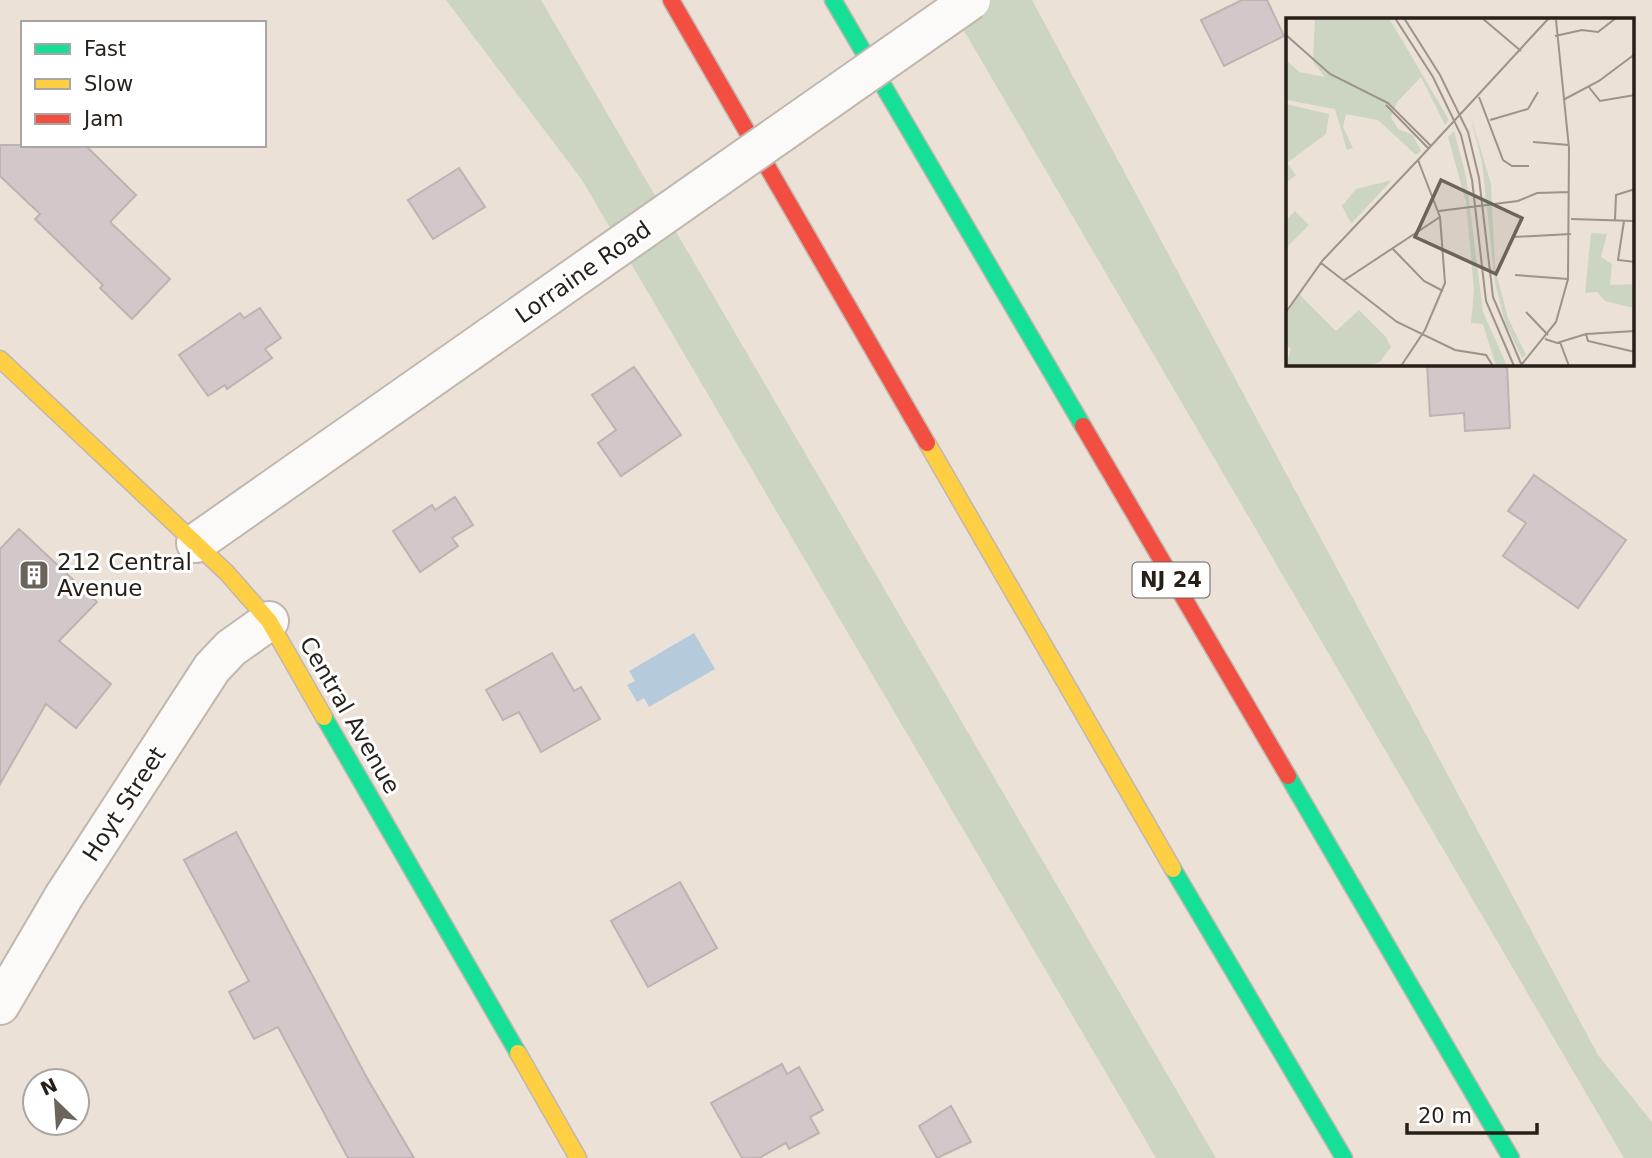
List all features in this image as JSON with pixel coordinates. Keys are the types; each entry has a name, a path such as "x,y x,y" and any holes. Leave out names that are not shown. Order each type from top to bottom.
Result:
{"main road":[{"path":"671,0 1230,968 1344,1158"},
{"name":"NJ 24","path":"833,0 1511,1158"},
{"name":"Central Avenue","path":"0,359 227,573 269,621 578,1158"}],"street":[{"name":"Lorraine Road","path":"196,543 971,0"},
{"name":"Hoyt Street","path":"0,1005 64,896 212,668 231,648 269,621"}],"green space":[{"path":"446,0 541,0 1216,1158 1156,1158 582,180"},
{"path":"946,0 1032,0 1598,1055 1652,1122 1652,1158 1624,1158"}],"water":[{"path":"694,633 715,669 649,707 644,698 637,702 627,685 635,681 629,671"}],"building":[{"path":"1242,0 1267,0 1284,36 1224,66 1201,20"},
{"path":"0,145 87,147 136,195 110,222 170,279 132,319 100,288 103,285 35,219 40,214 0,176"},
{"path":"459,168 485,207 433,239 408,200"},
{"path":"260,308 281,338 265,349 272,358 227,389 225,385 208,396 179,355 240,313 244,318"},
{"path":"1427,366 1507,366 1510,428 1465,431 1464,413 1430,416"},
{"path":"634,367 681,435 621,476 598,443 616,430 592,395"},
{"path":"1534,475 1626,540 1578,608 1503,556 1526,523 1508,511"},
{"path":"455,497 473,525 452,538 458,546 420,572 393,531 432,505 435,510"},
{"path":"19,529 97,602 59,641 111,684 76,728 46,704 0,784 0,549"},
{"path":"552,653 574,691 581,687 600,719 541,752 519,712 503,720 486,690"},
{"path":"236,832 367,1078 414,1158 348,1158 278,1027 254,1039 229,992 249,981 184,860"},
{"path":"680,882 717,948 648,987 611,921"},
{"path":"782,1064 787,1074 799,1067 823,1110 810,1117 819,1133 789,1149 786,1143 759,1158 742,1158 711,1103"},
{"path":"951,1106 971,1142 937,1158 919,1126"}],"traffic: fast":[{"path":"833,0 1083,426"},
{"path":"324,717 518,1053"},
{"path":"1288,776 1511,1158"},
{"path":"1173,869 1344,1158"}],"traffic: slow":[{"path":"0,359 227,573 269,621 324,717"},
{"path":"927,443 1173,869"},
{"path":"518,1053 578,1158"}],"traffic: jam":[{"path":"671,0 927,443"},
{"path":"1083,426 1288,776"}],"place":[{"name":"212 Central Avenue","path":"34,575"}]}
